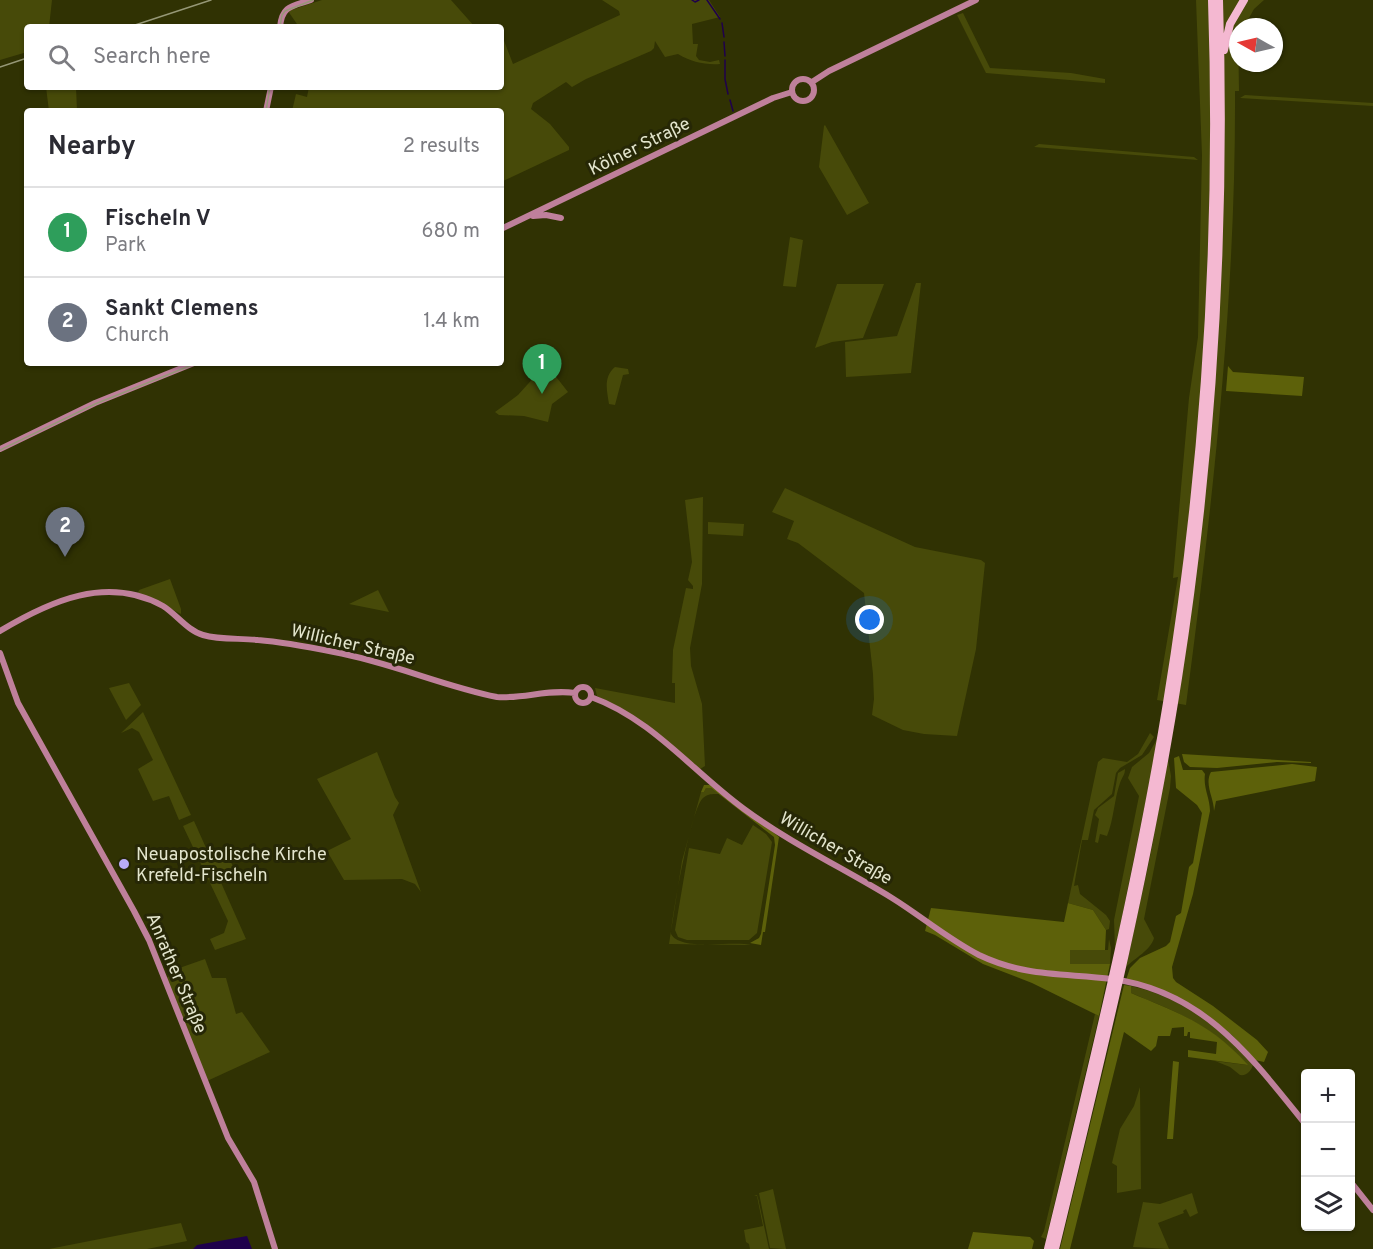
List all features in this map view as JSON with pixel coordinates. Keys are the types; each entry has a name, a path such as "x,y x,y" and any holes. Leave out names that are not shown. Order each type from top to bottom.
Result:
{"highway":[{"path":"1048,1249 1134,881 1163,727 1182,603 1200,446 1210,299 1214,151 1212,0"},
{"path":"1055,1249 1104,1048 1140,884 1166,749 1187,614 1202,499 1214,352 1220,205 1219,0"},
{"path":"1221,81 1227,32 1233,16 1244,0"}],"street":[{"path":"280,24 281,15 285,9 311,0"},
{"path":"812,82 976,0"},
{"path":"805,79 812,82 814,92 808,100 798,100 792,92 793,85 798,80 805,79"},
{"path":"268,108 270,90"},
{"name":"Kölner Straße","path":"504,228 745,111 792,92"},
{"path":"527,217 546,215 561,218"},
{"path":"0,449 95,403 187,366"},
{"name":"Willicher Straße","path":"0,631 29,614 66,599 98,592 134,594 161,605 204,636 259,640 344,654 497,697 516,697 549,692 574,693"},
{"name":"Anrather Straße","path":"0,653 24,713 149,940 228,1138 254,1182 275,1249"},
{"path":"585,687 590,691 591,697 587,702 581,703 577,701 574,693 578,688 585,687"},
{"name":"Willicher Straße","path":"591,697 615,707 649,729 753,816 897,901 967,948 990,960 1023,971 1137,984 1179,1000 1217,1024 1254,1061 1303,1123"},
{"path":"1355,1187 1373,1210"}],"shaded area":[{"path":"0,0 52,0 49,24 24,24 24,53 0,60"},
{"path":"322,0 451,0 472,24 297,24 288,11"},
{"path":"602,0 709,0 720,17 692,24 693,44 698,44 696,56 699,60 710,62 719,60 720,64 698,62 678,54 665,57 655,41 651,51 572,87 566,82 533,103 531,109 550,124 569,150 504,181 504,108 293,108 296,94 307,97 308,90 504,90 504,41 513,64 620,15 619,11"},
{"path":"1196,0 1264,0 1254,9 1249,18 1229,18 1229,72 1239,72 1239,91 1235,91 1232,245 1214,475 1186,705 1157,700 1178,577 1173,578 1189,398 1198,337 1202,155"},
{"path":"963,13 990,68 1071,73 1105,79 1105,83 986,73 957,15"},
{"path":"46,90 76,90 77,108 49,108"},
{"path":"1245,95 1373,103 1373,106 1240,98"},
{"path":"825,125 869,203 847,215 819,167"},
{"path":"1039,144 1194,157 1198,160 1034,147"},
{"path":"790,237 803,240 796,287 783,286"},
{"path":"916,283 921,283 911,373 846,377 845,342 897,336"},
{"path":"837,284 884,284 863,338 832,342 815,348"},
{"path":"546,364 568,392 552,404 548,422 524,416 499,415 495,412 518,395"},
{"path":"1228,366 1233,372 1304,377 1302,396 1226,391"},
{"path":"615,367 628,369 629,374 623,375 615,405 609,404 607,384 609,375"},
{"path":"785,488 915,547 981,560 985,563 976,649 957,736 903,730 872,715 873,674 864,593 798,543 787,539 794,521 772,512"},
{"path":"703,497 702,584 690,648 691,666 702,704 705,766 700,769 616,706 597,696 595,688 675,703 675,683 672,683 673,650 686,588 693,589 688,580 692,562 685,500"},
{"path":"708,522 744,524 743,536 708,534"},
{"path":"170,579 181,614 138,593 139,590"},
{"path":"378,590 389,612 349,604"},
{"path":"129,683 141,705 126,720 109,688"},
{"path":"143,712 191,815 179,820 169,796 153,801 138,769 153,760 139,732 132,728 121,733"},
{"path":"1150,733 1154,737 1142,755 1120,768 1116,773 1112,794 1094,810 1088,840 1082,840 1074,886 1078,885 1080,894 1106,915 1110,921 1109,929 1106,930 1093,910 1068,903 1098,762 1103,758 1127,762 1138,754"},
{"path":"1157,739 1115,951 1114,920 1139,796 1128,778 1132,767 1149,753"},
{"path":"377,752 399,803 393,815 421,892 415,884 402,879 344,880 327,851 351,839 317,779"},
{"path":"1182,754 1311,763 1277,762 1217,768 1190,767 1184,762"},
{"path":"1179,756 1183,770 1202,770 1205,774 1210,811 1193,894 1172,967 1173,978 1257,1040 1268,1052 1264,1062 1255,1060 1232,1035 1198,1009 1126,980 1130,968 1140,958 1170,942 1176,916 1181,913 1189,867 1193,863 1202,813 1197,805 1176,788 1174,758"},
{"path":"1168,759 1171,776 1170,788 1144,919 1154,938 1146,950 1126,967 1150,857"},
{"path":"1292,764 1317,767 1315,781 1216,801 1214,811 1209,786 1211,772"},
{"path":"1125,769 1107,836 1100,834 1098,843 1095,842 1099,819 1095,815 1098,808 1114,796 1118,773"},
{"path":"704,785 712,785 779,837 765,932 763,932 761,945 750,943 759,938 761,934 775,845 774,837 711,788 706,788 704,792 701,792"},
{"path":"706,788 711,788 719,794 711,794 703,798 693,821 701,792 704,792"},
{"path":"194,821 211,859 226,853 235,870 219,878 246,939 215,950 210,939 224,933 228,921 183,826"},
{"path":"693,822 677,896 682,861"},
{"path":"753,825 766,834 772,842 757,933 749,940 687,940 678,937 675,930 689,848 720,854 727,838 742,845"},
{"path":"1068,903 1093,910 1106,930 1105,950 1070,950 1070,964 1110,964 1099,1016 1032,983 983,964 925,931 931,908 1064,922"},
{"path":"672,925 671,934 685,943 751,945 669,944"},
{"path":"1109,939 1110,964 1069,964 1070,950 1108,950"},
{"path":"205,959 212,978 226,978 236,1014 242,1012 270,1052 207,1081 166,978 170,976 168,972"},
{"path":"1124,985 1131,986 1131,993 1180,1014 1208,1030 1248,1065 1188,1057 1188,1050 1216,1054 1217,1042 1190,1038 1190,1032 1184,1036 1184,1027 1172,1028 1170,1036 1158,1036 1156,1046 1151,1051 1124,1032 1070,1249 1060,1249"},
{"path":"1131,986 1167,998 1198,1016 1240,1051 1253,1065 1250,1071 1245,1075 1240,1075 1230,1067 1215,1061 1247,1065 1208,1030 1180,1014 1131,993"},
{"path":"1095,1014 1099,1016 1046,1239 1041,1237"},
{"path":"1173,1061 1179,1062 1173,1139 1167,1139"},
{"path":"1140,1087 1141,1189 1117,1193 1117,1166 1112,1163 1120,1129 1134,1106"},
{"path":"773,1189 786,1249 770,1248 759,1193"},
{"path":"1192,1193 1198,1213 1190,1217 1186,1209 1184,1213 1158,1223 1169,1249 1133,1247 1143,1202 1160,1204"},
{"path":"754,1195 757,1195 758,1198 769,1249 750,1249 746,1242 744,1230 763,1226 757,1196"},
{"path":"181,1223 187,1241 147,1249 49,1249"},
{"path":"973,1232 1030,1237 1034,1241 1032,1249 968,1249"},
{"path":"247,1236 252,1249 193,1249 197,1245"}],"waterway":[{"path":"692,0 695,2 699,0"},
{"path":"707,0 720,19"},
{"path":"722,23 724,37"},
{"path":"724,42 725,56"},
{"path":"725,60 728,94"},
{"path":"730,100 733,111"}],"tram line":[{"path":"138,24 211,0"},
{"path":"280,24 285,11 313,0"},
{"path":"0,67 24,59"},
{"path":"266,108 270,90"},
{"path":"0,450 95,404 190,366"}],"place":[{"name":"Fischeln V","path":"542,394"},
{"name":"Sankt Clemens","path":"65,557"},
{"name":"Neuapostolische Kirche Krefeld-Fischeln","path":"124,864"}]}
